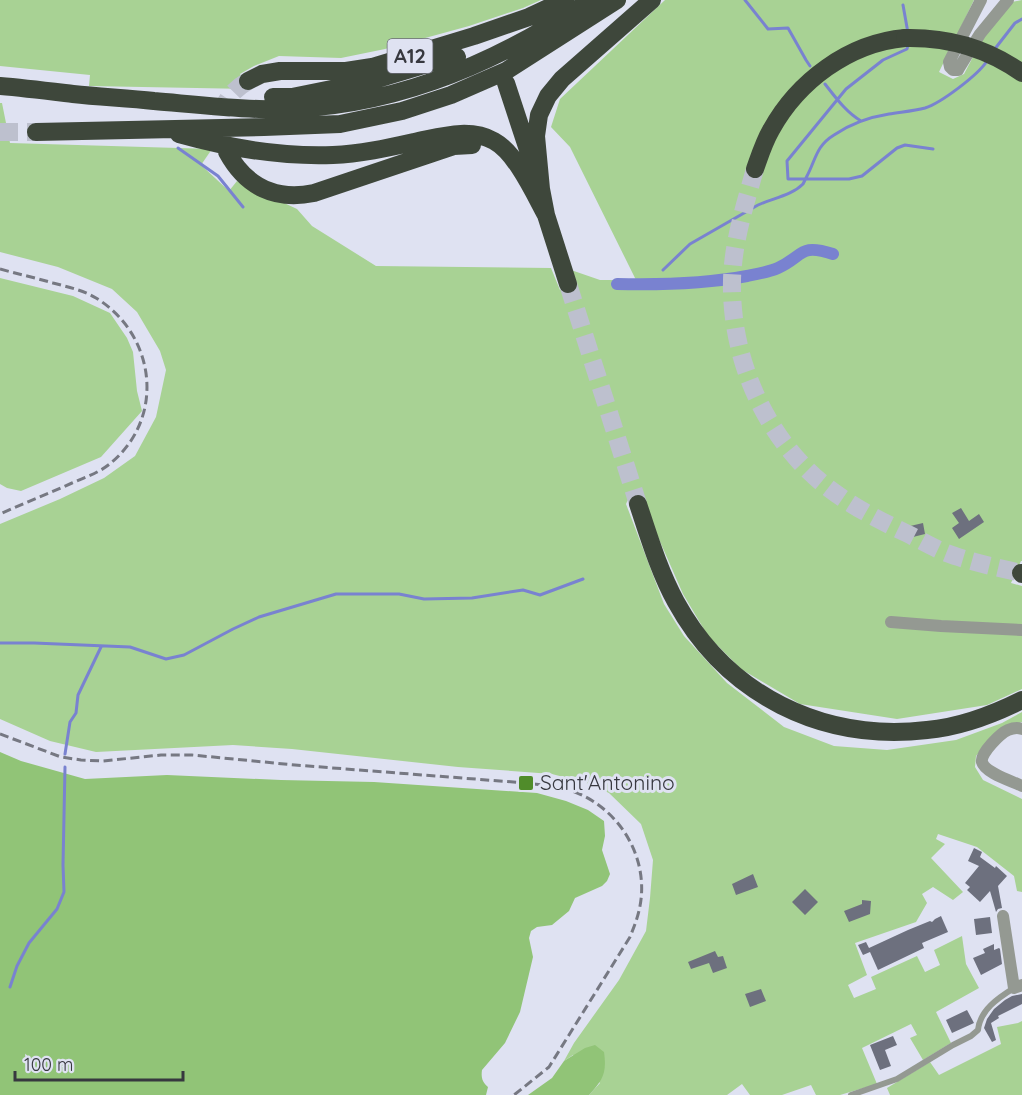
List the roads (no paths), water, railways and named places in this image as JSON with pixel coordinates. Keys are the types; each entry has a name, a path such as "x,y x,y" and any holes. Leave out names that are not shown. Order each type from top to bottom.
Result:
{"highway":[{"name":"A12","path":"248,81 262,74 280,71 346,71 372,67 507,25 565,0"},
{"path":"0,86 258,109 327,106 374,99 421,86 470,68 536,35 591,0"},
{"path":"36,132 157,128 211,129 340,123 402,111 451,95 506,71 617,0"},
{"path":"568,284 546,215 536,136 539,115 548,96 562,79 652,0"},
{"path":"755,169 775,122 798,93 808,82 832,64 859,49 894,39 936,39 966,45 994,56 1022,73"},
{"path":"100,96 292,97 371,81 457,57"},
{"path":"506,83 542,189"},
{"path":"157,128 216,144 304,155 361,152 442,136 478,135 494,141 507,151 546,215"},
{"path":"227,152 237,168 256,185 273,192 293,196 314,193 462,145 478,146 494,152 524,176"},
{"path":"638,504 660,567 686,618 726,667 774,702 825,722 860,730 892,732 950,727 1016,703"}],"street":[{"path":"981,0 949,62 953,70 960,68 980,34 1008,0"},
{"path":"891,622 1022,630"},
{"path":"1022,729 1017,727 1006,731 984,752 981,758 982,764 993,773 1022,786"},
{"path":"1003,916 1018,987"}],"lane":[{"path":"851,1095 897,1079 971,1036 978,1030 979,1022 990,1007 1018,987"}],"waterway":[{"path":"745,0 768,29 788,28 810,66"},
{"path":"903,5 908,33"},
{"path":"994,50 1015,23 1022,19"},
{"path":"908,45 907,49 883,60 846,89 787,161 788,179 849,179 862,176 897,148 905,145 933,149"},
{"path":"663,270 690,244 758,205 798,188 803,184 820,148 834,135 867,119 932,105 968,81 987,61"},
{"path":"825,84 846,109 861,121"},
{"path":"178,148 218,176 243,207"},
{"path":"617,284 682,283 731,279 774,269 808,250 833,254"},
{"path":"0,643 130,647 166,659 184,655 259,617 336,594 399,594 424,599 472,598 523,590 540,595 583,579"},
{"path":"65,754 70,722 76,713 78,695 101,647"},
{"path":"10,987 17,966 29,943 57,909 64,892 65,767"}],"tunnel":[{"path":"223,142 220,124 223,107 233,92 248,81"},
{"path":"0,132 36,132"},
{"path":"755,169 735,252 732,280 733,311 746,372 758,401 774,428 792,453 814,476 863,511 949,554 1021,573"},
{"path":"568,284 638,504"}],"railway":[{"path":"0,269 75,289 96,298 116,313 131,332 141,354 146,376 146,399 141,422 129,443 112,462 93,474 0,514"},
{"path":"0,734 61,757 81,760 103,761 161,755 192,755 526,783 563,788 591,800 618,824 636,854 642,888 638,914 630,937 549,1067 514,1095"}],"place":[{"name":"Sant'Antonino","path":"526,783"}]}
